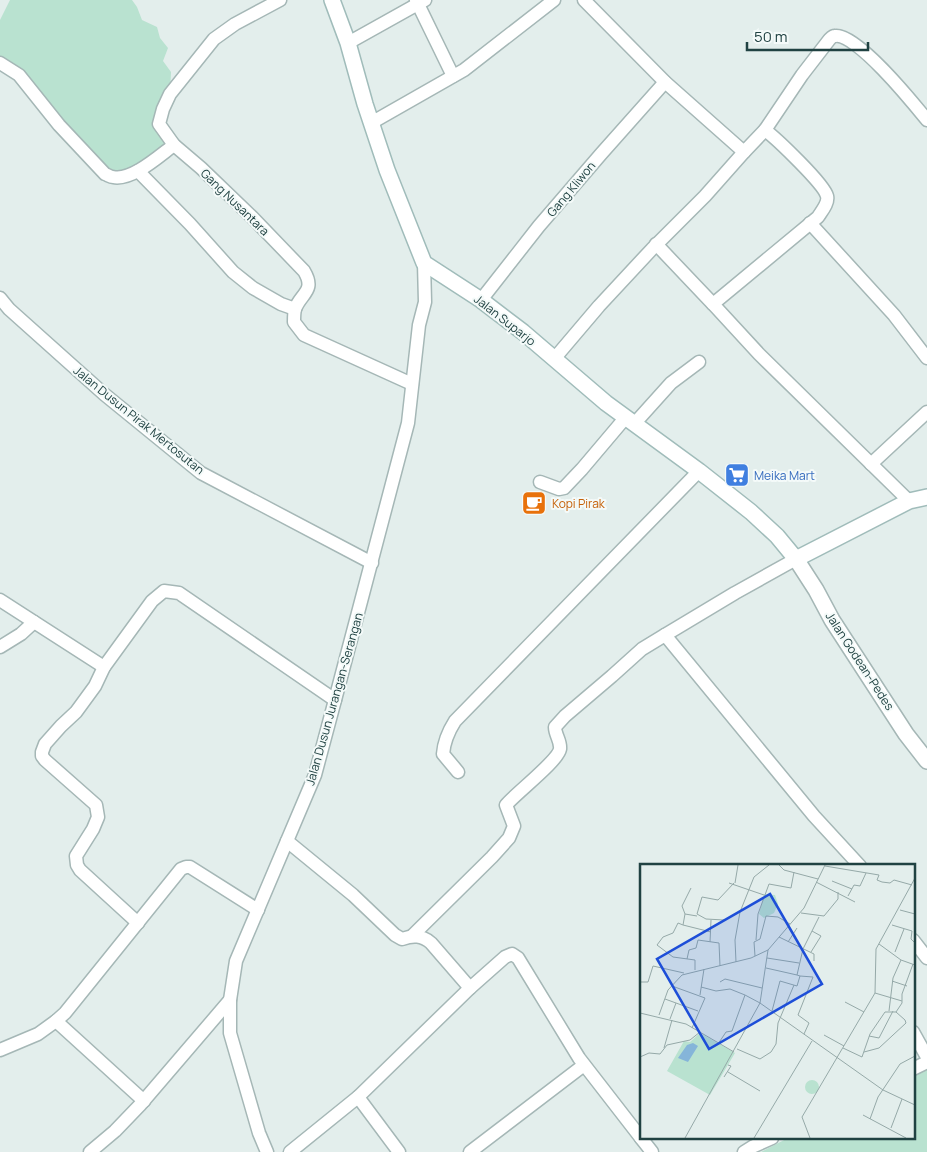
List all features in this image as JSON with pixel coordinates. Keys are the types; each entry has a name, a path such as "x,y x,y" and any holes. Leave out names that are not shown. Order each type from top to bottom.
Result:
{"main road":[{"path":"332,0 348,43 387,170 424,263"},
{"name":"Jalan Suparjo","path":"424,263 481,300 523,332 606,403 699,471 758,518 777,536 796,560"},
{"path":"796,560 909,501 927,497"},
{"name":"Jalan Godean-Pedes","path":"796,560 816,590 832,620 906,734 927,761"}],"street":[{"name":"Gang Nusantara","path":"280,0 235,24 214,39 170,94 159,124 174,145 252,217 304,272 309,279 308,290 295,309"},
{"path":"371,123 464,70 554,0"},
{"path":"584,0 665,82 744,152"},
{"path":"348,43 420,1 453,76"},
{"path":"554,359 599,306 656,244 705,196 765,130 802,75 829,40 836,36 848,40 881,66 927,120"},
{"path":"0,63 19,75 59,125 105,174 114,178 138,172 174,145"},
{"name":"Gang Kliwon","path":"481,300 539,226 665,82"},
{"path":"713,304 818,217 827,200 827,195 815,178 774,136 765,130"},
{"path":"138,172 190,224 233,272 253,288 281,304 295,309 294,322 304,335 412,384"},
{"path":"810,223 894,315 927,358"},
{"path":"656,244 759,354 909,501"},
{"name":"Jalan Dusun Jurangan-Serangan","path":"266,1152 230,1033 230,1000 236,961 314,775 372,563 408,423 419,325 425,302 424,263"},
{"name":"Jalan Dusun Pirak Mertosutan","path":"0,298 9,309 104,394 201,473 372,563"},
{"path":"540,482 559,489 564,488 630,420 671,383 699,362"},
{"path":"871,464 927,412"},
{"path":"458,772 443,754 447,734 455,721 699,471"},
{"path":"412,936 509,838 514,826 506,806 513,797 559,754 561,747 555,732 555,726 564,716 642,649 735,592 796,560"},
{"path":"138,923 80,870 76,864 76,856 93,829 98,817 98,810 96,804 45,760 42,752 45,744 76,712 95,686 104,668 152,601 164,592 179,593 335,700"},
{"path":"0,600 104,668"},
{"path":"0,647 21,634 34,622"},
{"path":"666,635 814,816 858,864"},
{"path":"287,841 353,895 394,935 402,939 412,936 426,938 470,988"},
{"path":"0,1050 38,1034 56,1021 82,993 181,869 190,867 258,910"},
{"path":"914,941 927,958"},
{"path":"290,1152 358,1097 470,988 505,957 512,954 518,958 584,1065 640,1137"},
{"path":"90,1152 144,1101 230,1000"},
{"path":"56,1021 144,1101"},
{"path":"914,1034 927,1057"},
{"path":"914,1068 927,1062"},
{"path":"470,1152 584,1065"},
{"path":"358,1097 399,1152"},
{"path":"643,1140 652,1152"},
{"path":"749,1150 768,1140"}],"green space":[{"path":"10,0 132,0 142,20 157,27 160,38 168,48 163,61 171,72 170,94 154,124 167,142 162,153 134,172 108,170 0,60 0,20"},
{"path":"927,1065 927,1152 761,1152 784,1140 914,1140 914,1072"}],"place":[{"name":"Meika Mart","path":"737,475"},
{"name":"Kopi Pirak","path":"534,503"}]}
